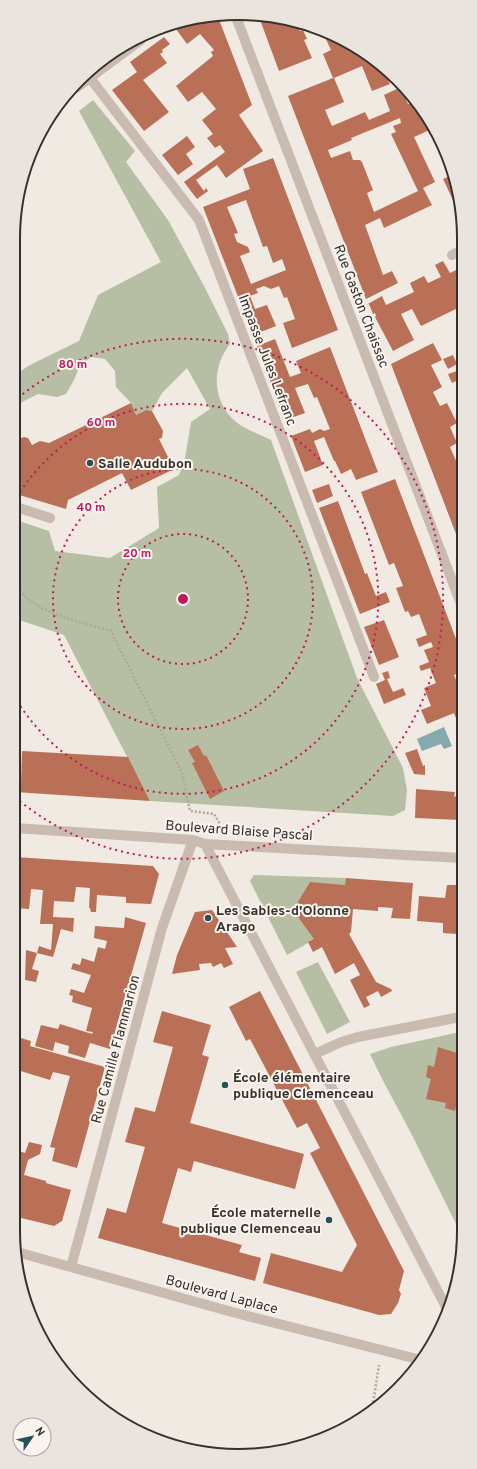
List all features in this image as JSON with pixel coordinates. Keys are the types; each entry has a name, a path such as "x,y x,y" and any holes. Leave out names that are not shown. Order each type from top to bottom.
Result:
{"street":[{"name":"Rue Gaston Chaissac","path":"237,20 457,594"},
{"path":"90,78 128,50"},
{"name":"Impasse Jules Lefranc","path":"90,78 199,220 374,677"},
{"path":"452,255 457,252"},
{"path":"20,508 50,518"},
{"name":"Boulevard Blaise Pascal","path":"20,828 193,840 206,844 457,858"},
{"name":"Rue Camille Flammarion","path":"71,1267 162,928 193,840"},
{"path":"206,844 444,1303"},
{"path":"315,1054 341,1042 358,1037 457,1018"},
{"name":"Boulevard Laplace","path":"21,1253 225,1310 416,1358"}],"path":[{"path":"20,590 26,598 48,611 111,631 182,773 190,811 214,814 220,824"},
{"path":"373,1403 382,1349"}],"green space":[{"path":"93,100 135,151 126,162 168,220 228,334 230,344 224,353 217,374 217,384 222,404 228,414 240,425 271,440 357,678 403,768 407,790 405,810 393,816 150,801 64,635 20,620 20,521 49,531 55,551 110,558 159,528 157,487 179,475 185,458 191,422 210,409 187,368 162,393 152,411 146,410 136,415 131,403 116,387 115,371 105,359 91,357 79,367 66,394 57,397 38,394 20,403 20,372 28,366 79,341 98,295 161,262 79,111"},
{"path":"254,875 346,878 343,923 287,955 250,881"},
{"path":"318,962 350,1022 327,1034 296,972"},
{"path":"457,1033 457,1226 370,1054 391,1047"}],"water":[{"path":"444,727 452,746 444,749 441,744 422,751 417,739"}],"building":[{"path":"219,21 252,105 239,115 263,151 226,178 217,165 196,180 204,191 206,188 208,191 197,199 184,182 225,152 220,145 215,148 207,138 213,134 202,120 216,109 202,92 188,102 176,86 213,56 211,52 214,50 200,34 187,44 176,29 196,24"},
{"path":"261,21 299,28 300,31 303,30 307,39 304,40 312,58 279,71"},
{"path":"164,37 170,44 162,50 163,52 160,54 167,63 143,80 169,112 144,131 112,90 137,72 130,62"},
{"path":"326,39 348,49 372,65 388,79 390,84 372,91 362,66 334,78 344,102 325,110 332,126 365,112 369,120 390,111 384,95 398,89 405,96 408,104 410,103 412,105 429,130 414,137 435,182 423,188 432,205 384,228 380,218 365,225 383,275 392,271 398,283 366,299 288,96 333,78 323,54 331,50","holes":["400,118 401,123 393,126 396,132 391,134 418,191 374,212 367,193 373,190 362,162 360,160 353,160 350,151 331,158 328,150 352,140 351,138"]},
{"path":"187,136 195,147 186,154 193,164 178,175 162,155"},
{"path":"273,158 338,330 292,348 283,323 295,319 287,297 284,298 279,286 271,289 264,286 256,289 258,293 250,296 255,309 267,305 276,326 253,335 203,207 250,189 243,169","holes":["246,200 263,247 267,246 273,263 282,259 286,270 251,284 240,256 250,252 248,247 237,242 234,234 238,233 227,207"]},
{"path":"448,177 454,202 443,179"},
{"path":"443,261 450,273 457,270 457,308 421,326 412,309 401,314 414,340 393,351 375,317 375,313 373,314 369,304 366,305 382,296 386,305 414,292 410,283 424,276 428,283 441,277 435,265"},
{"path":"275,339 290,377 301,373 296,361 330,347 378,472 356,480 351,469 341,474 324,437 314,441 323,465 305,472 291,436 310,429 312,433 320,429 324,431 330,429 317,397 314,398 308,384 295,388 305,413 285,420 257,346"},
{"path":"433,343 442,360 431,365 442,387 433,392 440,406 447,403 457,423 450,427 457,443 450,447 457,463 457,537 391,364"},
{"path":"453,355 457,364 448,369 443,359"},
{"path":"457,371 457,380 452,383 448,374"},
{"path":"131,403 136,415 146,410 152,411 163,431 162,438 159,439 174,469 131,490 122,473 68,500 66,509 20,495 20,438 28,438 32,445 40,441 49,443"},
{"path":"395,479 457,642 457,674 454,675 457,682 457,721 454,713 427,724 421,710 431,706 424,688 436,683 430,668 421,671 419,666 429,662 424,650 433,647 431,642 419,647 416,639 427,635 419,614 411,617 408,611 405,612 396,588 403,586 394,563 389,565 361,492"},
{"path":"329,484 333,496 317,503 312,490"},
{"path":"338,501 365,574 367,573 376,596 386,592 390,602 360,614 319,508"},
{"path":"384,620 399,657 379,665 364,627"},
{"path":"388,671 390,678 387,679 393,692 403,688 406,695 384,704 376,684 385,680 382,673"},
{"path":"198,745 204,756 206,755 224,791 210,799 192,763 195,762 188,750"},
{"path":"417,749 423,766 425,765 425,775 414,774 405,753"},
{"path":"22,751 128,757 150,801 20,792"},
{"path":"416,789 455,792 454,797 457,796 457,820 415,818"},
{"path":"20,857 153,866 159,874 151,904 126,903 126,897 97,895 96,912 91,912 89,908 90,888 76,887 74,902 54,901 53,917 74,918 73,932 61,929 53,957 37,953 39,946 51,950 53,924 40,924 43,890 31,889 29,909 20,908"},
{"path":"346,878 413,883 410,919 391,918 393,908 378,907 378,911 353,909 351,932 349,934 376,982 391,989 392,991 381,997 378,991 366,997 370,1005 364,1008 350,980 360,975 354,963 335,974 322,947 313,952 308,942 314,939 293,910 310,882 345,885"},
{"path":"447,885 457,885 457,934 443,933 443,923 417,921 419,896 445,898"},
{"path":"212,910 237,947 225,948 233,964 224,968 221,963 213,967 211,963 199,964 200,970 172,974 177,955 195,912"},
{"path":"125,917 146,923 110,1049 90,1043 85,1058 68,1053 69,1046 55,1042 53,1051 35,1046 41,1025 58,1029 60,1024 92,1034 93,1032 86,1031 92,1008 72,1002 73,996 69,995 71,989 84,993 91,975 71,969 73,963 80,965 82,958 94,962 98,947 105,949 107,941 94,938 95,926 124,928"},
{"path":"26,950 37,953 32,969 39,971 36,982 25,980"},
{"name":"École maternelle publique Clemenceau","path":"260,991 404,1271 399,1290 401,1294 398,1303 391,1314 379,1315 263,1283 271,1253 342,1272 357,1245 310,1153 320,1148 307,1123 297,1128 250,1039 246,1041 229,1007"},
{"path":"162,1011 211,1025 202,1055 209,1057 190,1123 304,1154 295,1189 194,1161 191,1172 178,1168 162,1223 242,1245 239,1252 261,1258 255,1281 98,1238 107,1208 126,1213 145,1147 125,1142 135,1107 155,1112 173,1047 153,1042"},
{"path":"20,1038 31,1041 30,1046 105,1067 77,1168 52,1161 55,1148 50,1147 70,1076 53,1072 50,1080 20,1071"},
{"path":"438,1047 457,1053 457,1107 455,1111 445,1108 446,1103 426,1099 431,1079 426,1077 428,1065 434,1067"},
{"path":"29,1142 42,1145 40,1154 28,1160 24,1175 71,1190 62,1221 54,1226 20,1218 20,1151 25,1153"}],"place":[{"name":"Salle Audubon","path":"90,463"},
{"name":"Les Sables-d'Olonne Arago","path":"208,918"},
{"name":"École élémentaire publique Clemenceau","path":"225,1085"},
{"name":"École maternelle publique Clemenceau","path":"329,1220"}]}
